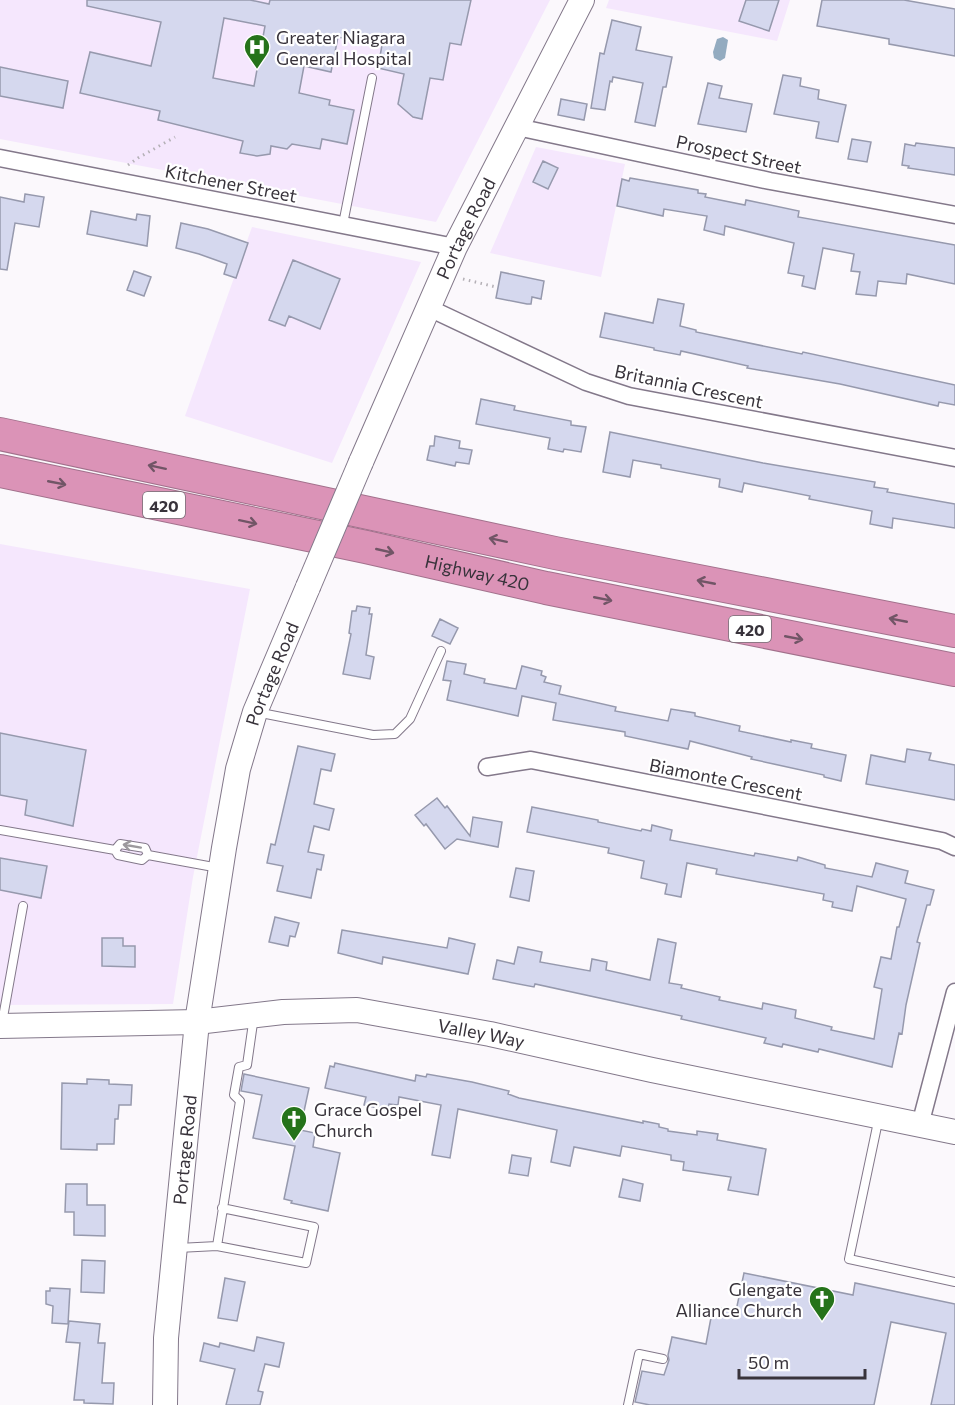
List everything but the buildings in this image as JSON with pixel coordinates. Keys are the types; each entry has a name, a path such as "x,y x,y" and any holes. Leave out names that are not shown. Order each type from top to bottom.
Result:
{"highway":[{"name":"Highway 420","path":"0,434 555,553 955,631"},
{"name":"Highway 420","path":"0,471 357,545 546,588 955,670"}],"street":[{"name":"Portage Road","path":"165,1405 166,1338 197,1022 238,769 255,712 455,247 582,0"},
{"name":"Prospect Street","path":"517,126 770,181 955,215"},
{"name":"Kitchener Street","path":"0,158 455,247"},
{"name":"Britannia Crescent","path":"429,308 586,382 629,396 955,458"},
{"name":"Biamonte Crescent","path":"488,767 531,760 942,841 955,847"},
{"path":"920,1125 955,992"},
{"name":"Valley Way","path":"1,1026 197,1022 283,1012 357,1010 490,1034 663,1073 955,1132"}],"lane":[{"path":"343,224 372,78"},
{"path":"255,712 373,735 395,734 410,719 441,651"},
{"path":"0,830 115,850 118,855 142,860 148,855 221,868"},
{"path":"1,1026 23,906"},
{"path":"246,1075 254,1016"},
{"path":"240,1101 234,1095 240,1067 247,1065"},
{"path":"217,1246 242,1091"},
{"path":"879,1117 849,1259 955,1282"},
{"path":"175,1248 217,1246 306,1263 314,1227 222,1208"},
{"path":"628,1405 639,1354 663,1359"}],"path":[{"path":"110,180 138,158 176,137"},
{"path":"443,274 496,287"}],"shaded area":[{"name":"Greater Niagara General Hospital","path":"0,0 550,0 436,222 0,139"},
{"path":"609,0 790,0 777,41 606,8"},
{"path":"536,147 625,164 601,277 490,253"},
{"path":"252,227 421,262 332,463 185,416"},
{"path":"0,544 250,589 193,877 173,1004 0,1005"}],"water":[{"path":"723,37 728,40 725,58 720,61 714,58 713,52 717,39"}],"place":[{"name":"Greater Niagara General Hospital","path":"257,70"},
{"name":"Grace Gospel Church","path":"294,1142"},
{"name":"Glengate Alliance Church","path":"822,1322"}]}
